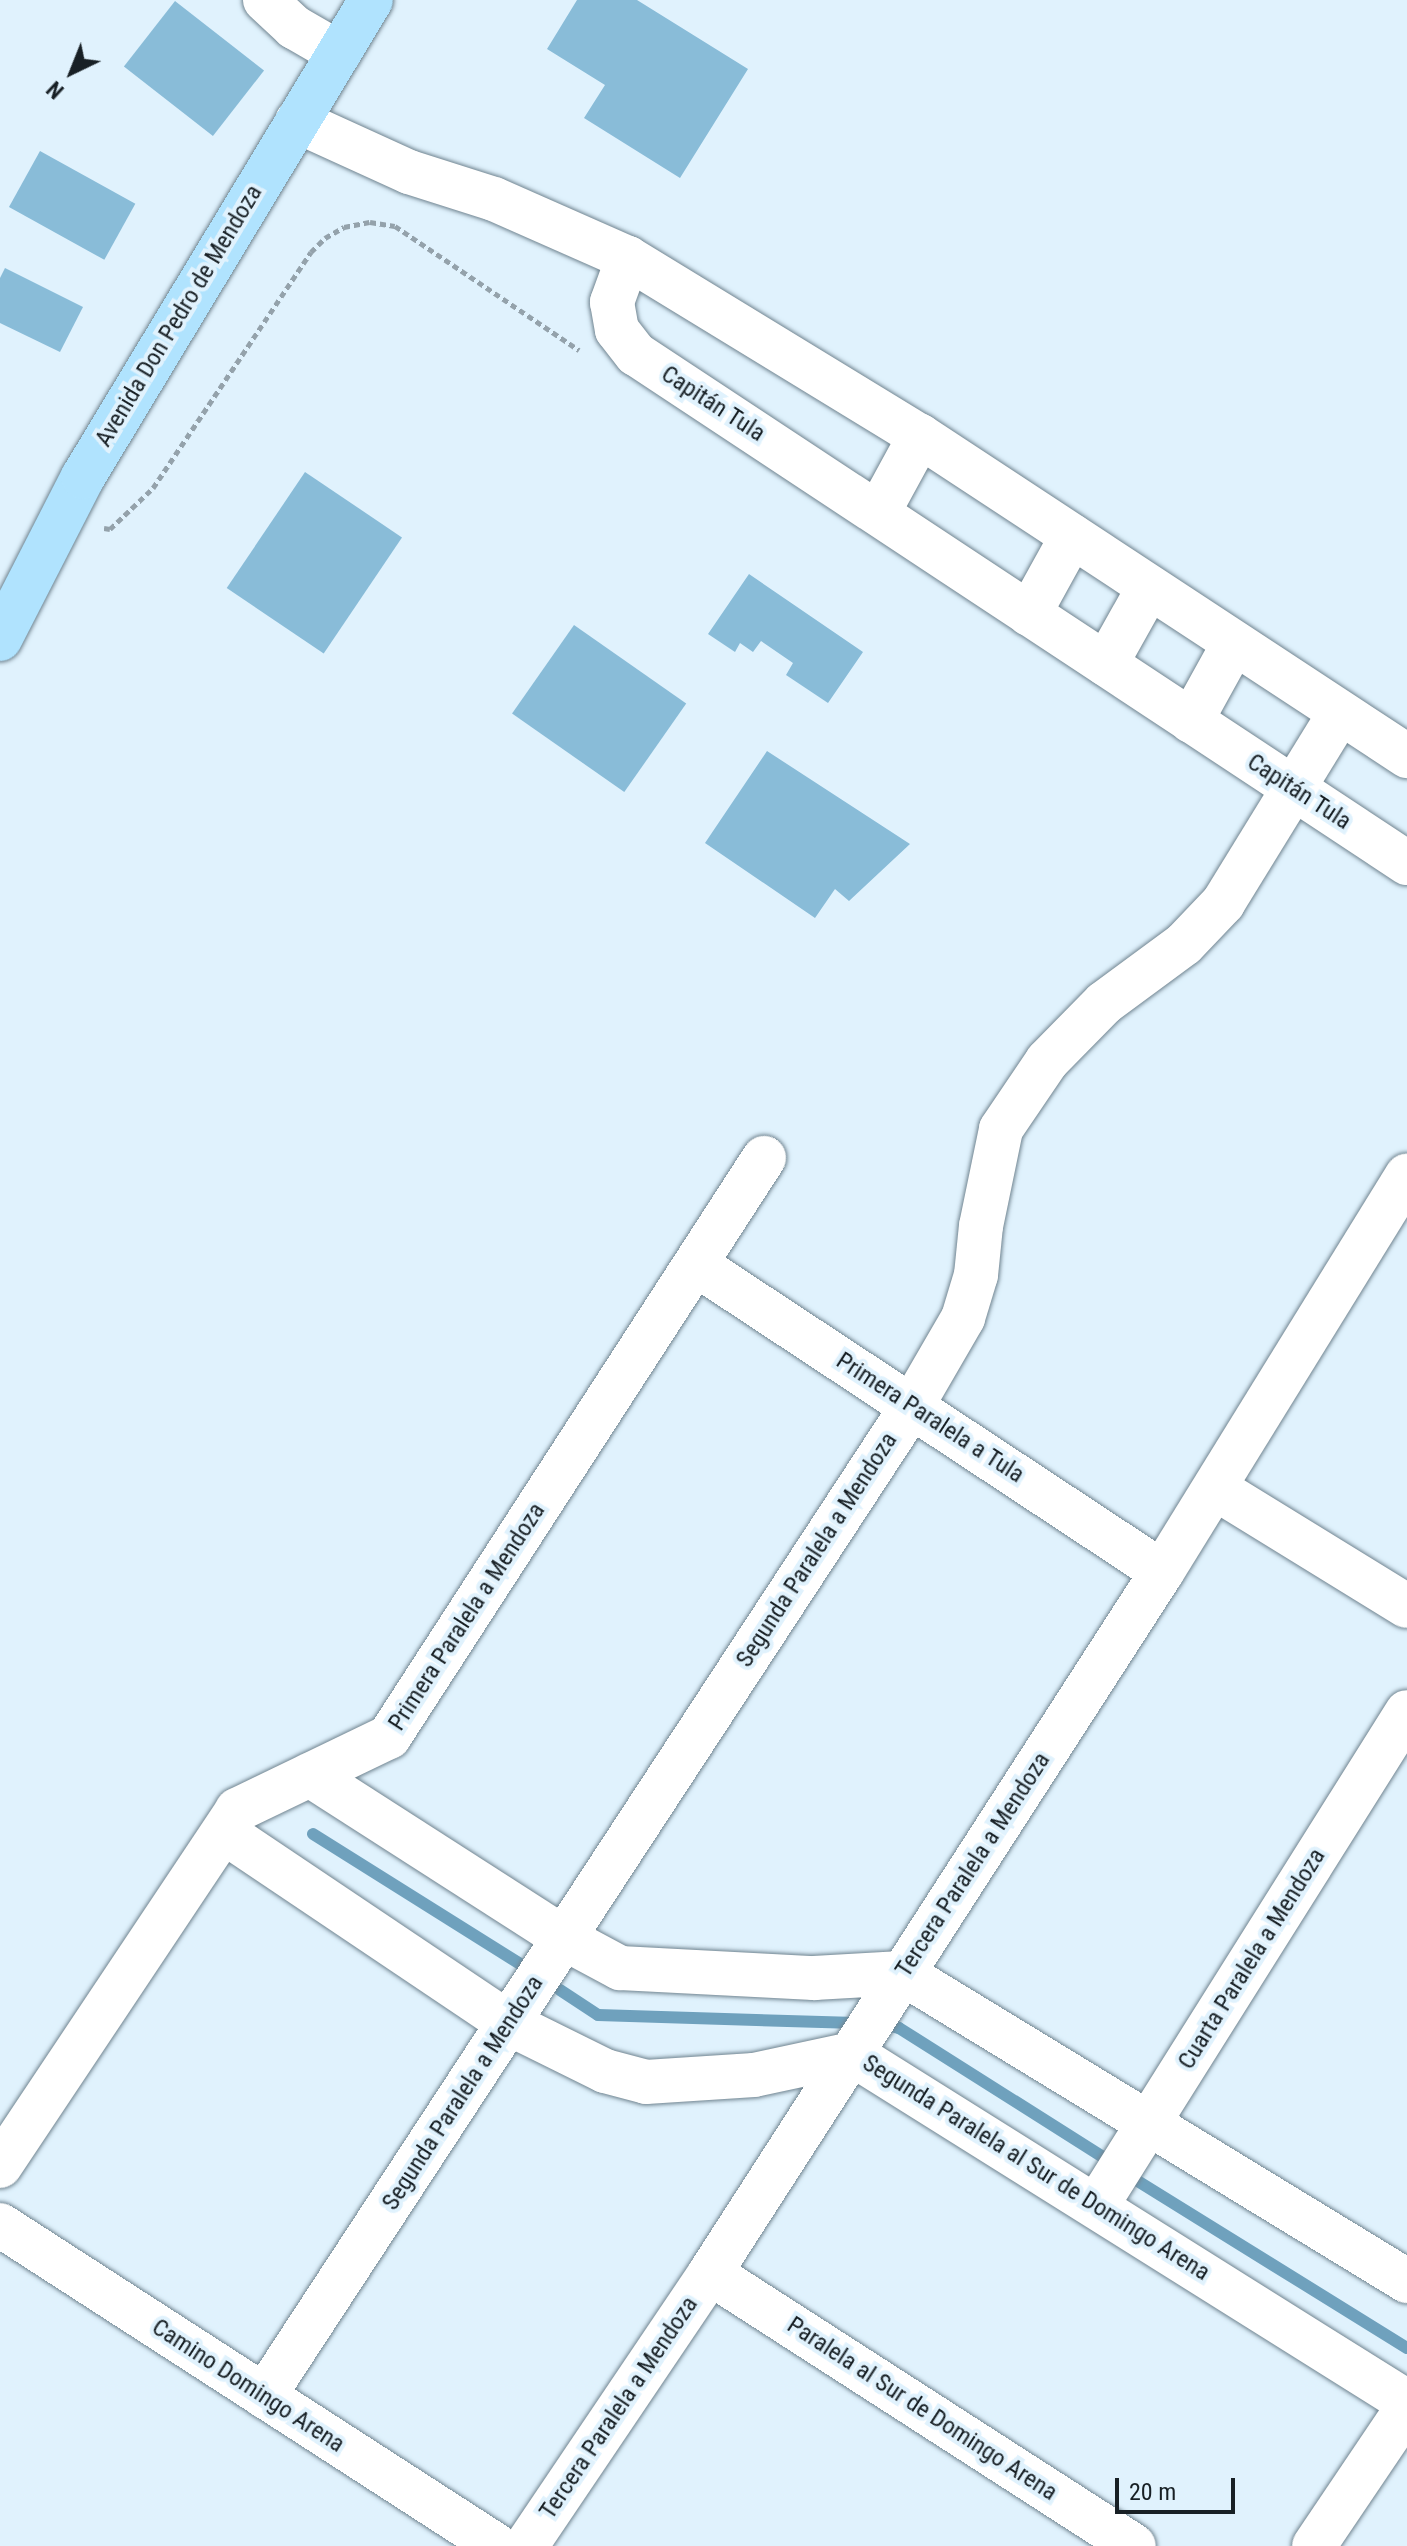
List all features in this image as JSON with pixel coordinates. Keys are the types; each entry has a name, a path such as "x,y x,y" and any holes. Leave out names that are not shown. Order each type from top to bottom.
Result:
{"main road":[{"name":"Avenida Don Pedro de Mendoza","path":"0,639 91,464 371,0"}],"street":[{"path":"265,0 294,27 339,53"},
{"path":"297,121 409,172 494,199 628,258 920,436 1407,756"},
{"name":"Capitán Tula","path":"628,258 612,302 617,330 636,354 1407,863"},
{"path":"878,513 920,436"},
{"path":"1029,614 1072,536"},
{"path":"1106,664 1149,587"},
{"path":"1191,721 1234,643"},
{"name":"Segunda Paralela a Mendoza","path":"264,2396 912,1406 963,1318 976,1275 981,1226 1001,1129 1047,1061 1104,1003 1184,944 1223,903 1340,713"},
{"name":"Primera Paralela a Mendoza","path":"0,2166 237,1810 389,1737 764,1158"},
{"name":"Tercera Paralela a Mendoza","path":"526,2546 710,2273 1162,1572 1407,1176"},
{"name":"Primera Paralela a Tula","path":"697,1265 1162,1572"},
{"path":"1215,1488 1407,1606"},
{"name":"Cuarta Paralela a Mendoza","path":"1097,2205 1401,1736"},
{"path":"310,1775 564,1938 620,1968 814,1978 902,1973 1407,2281"},
{"name":"Segunda Paralela al Sur de Domingo Arena","path":"224,1832 510,2024 605,2071 646,2082 754,2075 852,2054 1407,2402"},
{"name":"Camino Domingo Arena","path":"0,2225 497,2546"},
{"name":"Paralela al Sur de Domingo Arena","path":"710,2273 1134,2546"},
{"path":"1314,2546 1407,2408"}],"path":[{"path":"60,522 110,529 153,488 311,252 325,238 344,227 370,222 395,226 580,351 636,354"}],"building":[{"path":"577,0 637,0 748,69 680,178 584,118 605,85 547,49"},
{"path":"175,1 264,71 213,136 124,66"},
{"path":"40,151 135,204 104,260 9,207"},
{"path":"5,268 83,307 60,352 0,323 0,278"},
{"path":"305,472 402,537 324,653 227,588"},
{"path":"749,574 863,652 828,703 786,675 793,663 761,641 753,652 740,643 735,652 708,634"},
{"path":"574,625 686,704 624,792 512,713"},
{"path":"767,751 910,844 849,901 835,889 815,918 705,843"}],"waterway":[{"path":"313,1834 527,1968"},
{"path":"560,1990 598,2015 856,2023"},
{"path":"887,2025 899,2028 1109,2161"},
{"path":"1136,2180 1407,2348"}]}
